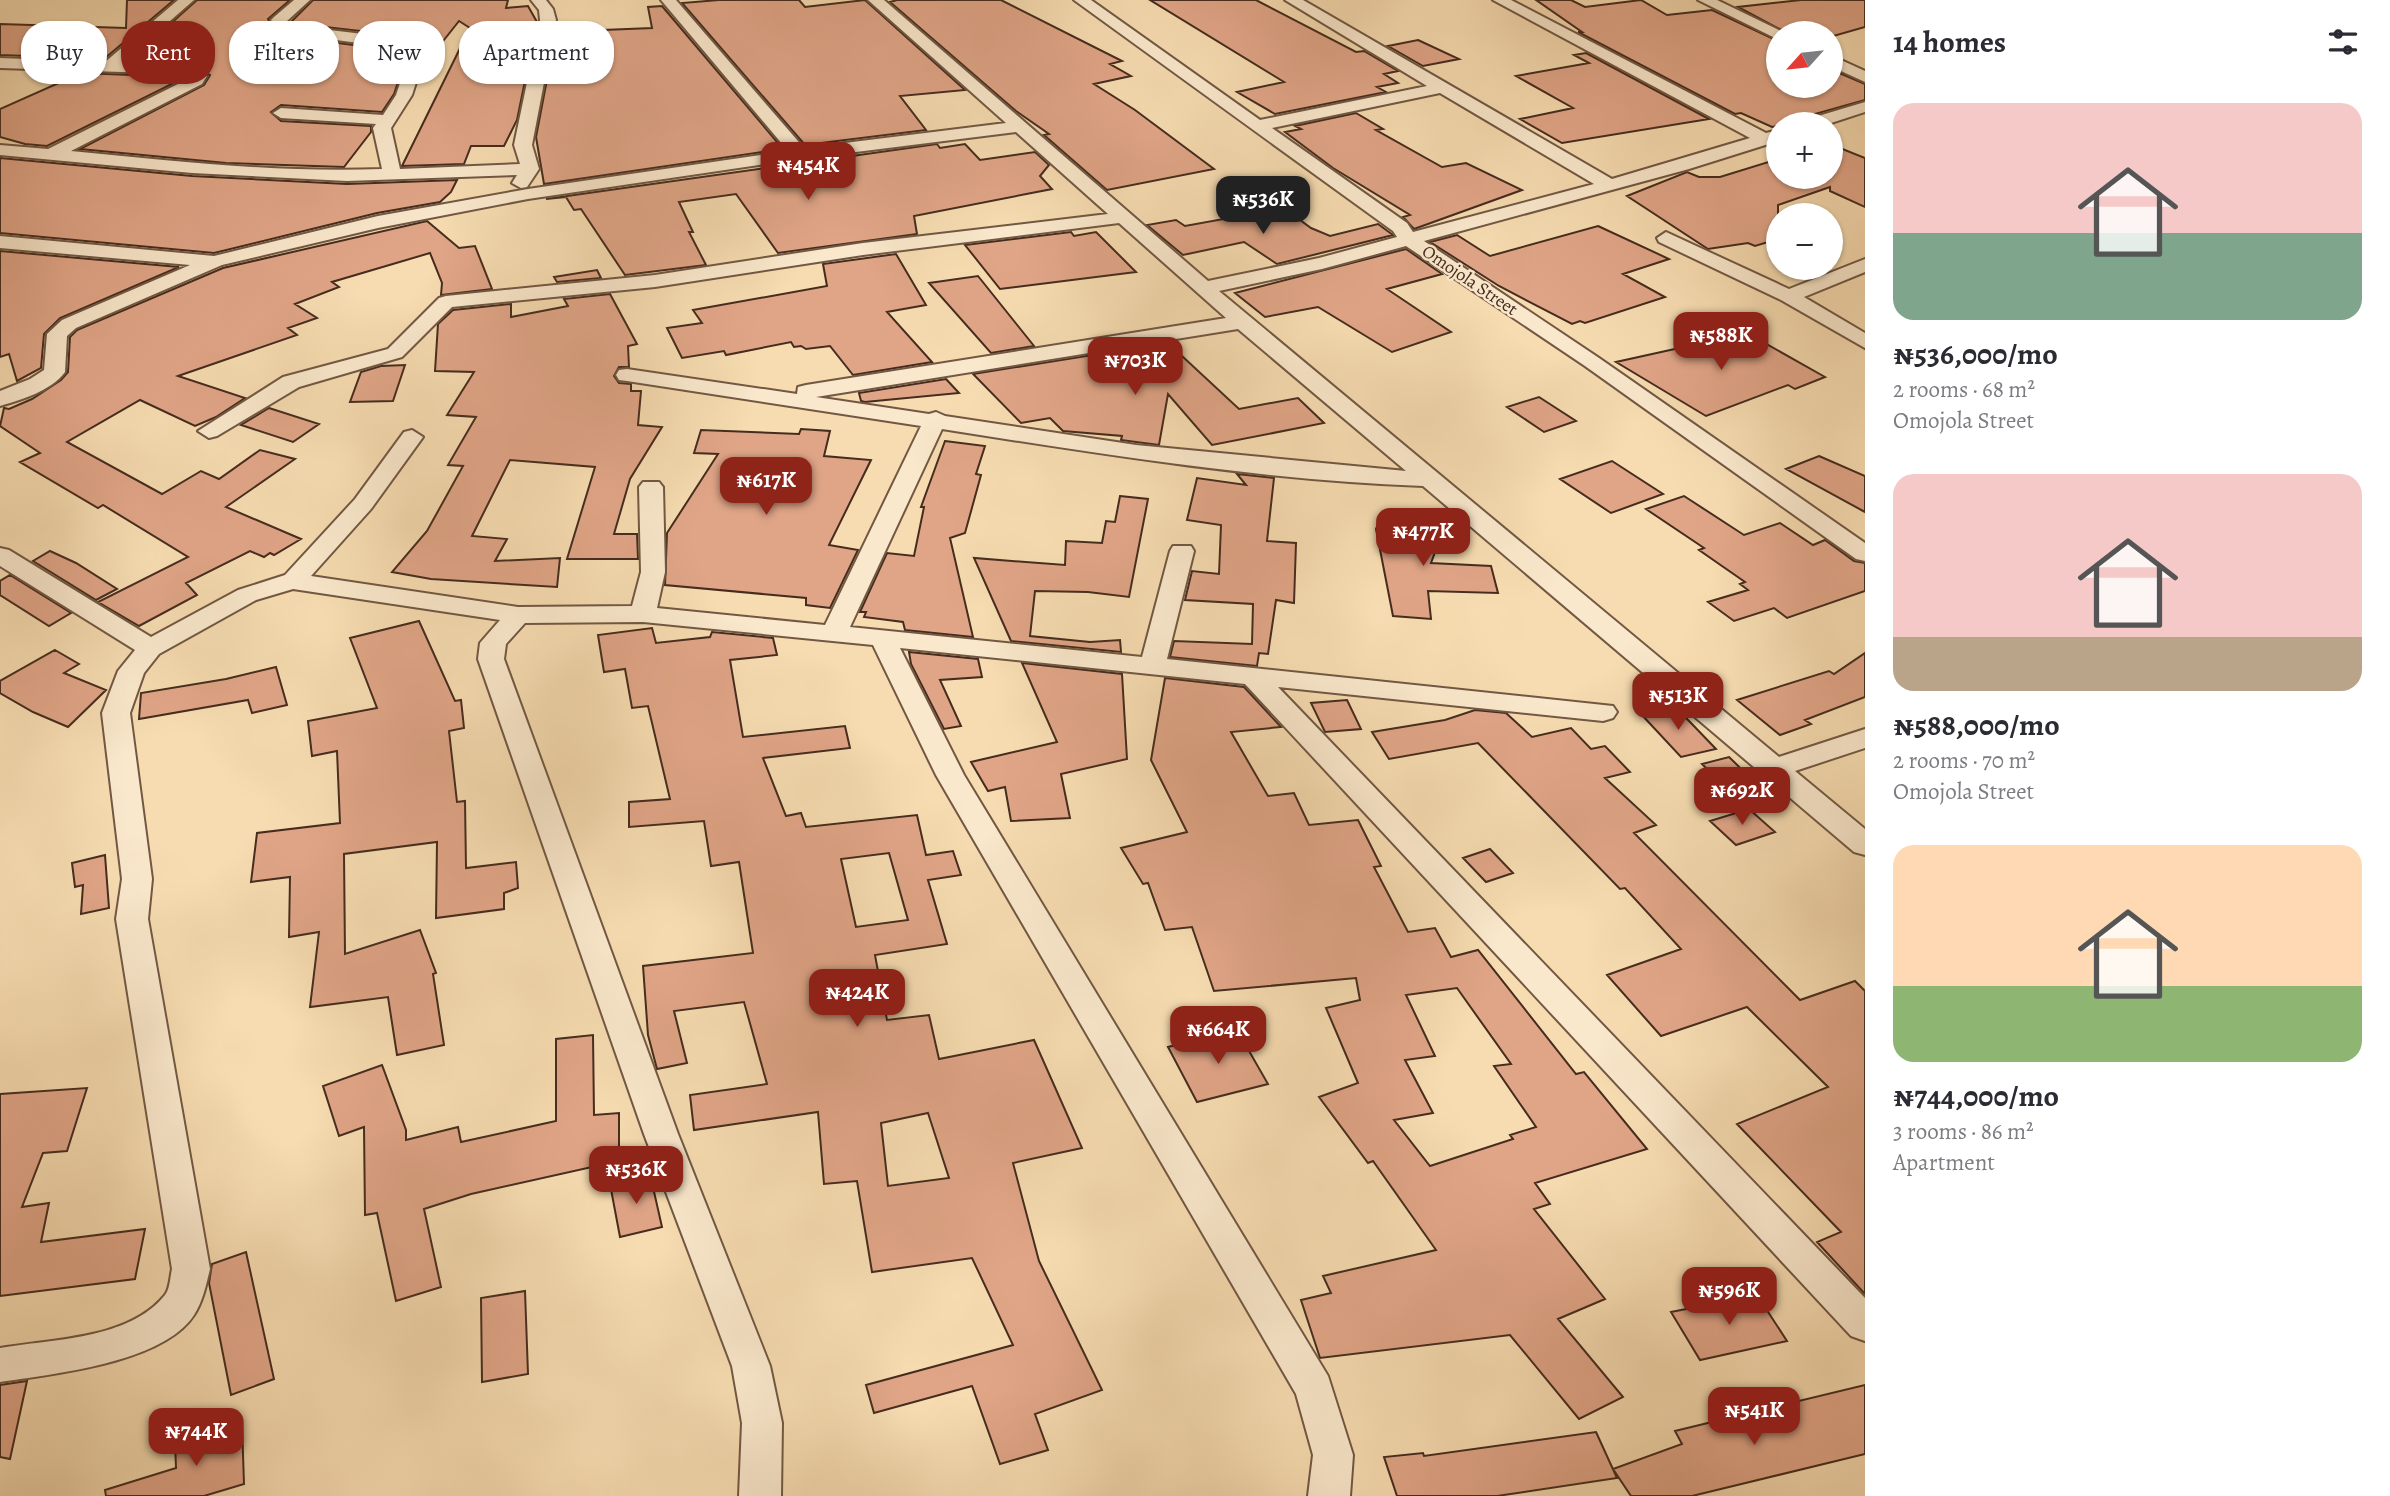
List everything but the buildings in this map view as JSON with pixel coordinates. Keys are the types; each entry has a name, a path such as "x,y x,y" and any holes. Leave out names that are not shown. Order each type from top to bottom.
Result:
{"street":[{"path":"110,64 187,0"},
{"path":"303,0 279,20 281,29 413,44 419,48 404,95 382,134 392,175"},
{"path":"528,174 523,145 548,20 546,9 538,0"},
{"path":"668,0 800,153"},
{"path":"875,0 1018,127 1126,217 1242,322 1865,845"},
{"name":"Omojola Street","path":"1081,0 1400,227 1408,239 1592,362 1865,554"},
{"path":"1293,0 1440,89 1606,183"},
{"path":"1500,0 1766,134"},
{"path":"1705,0 1766,28"},
{"path":"0,63 110,64 186,69 199,76 196,81 50,155"},
{"path":"1843,66 1865,77"},
{"path":"1260,125 1440,89"},
{"path":"1843,114 1865,107"},
{"path":"281,113 388,120"},
{"path":"0,399 38,384 54,372 57,334 62,329 215,261 378,222 576,187 800,153 1018,127"},
{"path":"1205,288 1322,263 1606,183 1683,165 1766,139"},
{"path":"0,150 243,171 392,175 528,174 576,187"},
{"path":"499,200 528,174"},
{"path":"209,431 291,382 395,352 446,302 655,281 863,249 1126,217"},
{"path":"1666,238 1788,296 1865,342"},
{"path":"1,243 215,261"},
{"path":"1788,296 1865,265"},
{"path":"778,397 1242,322"},
{"path":"627,374 936,419 1136,452 1354,475 1427,479"},
{"path":"834,634 936,419"},
{"path":"293,581 363,505 412,437"},
{"path":"643,614 653,572 651,487"},
{"path":"1152,668 1182,551"},
{"path":"0,555 150,648"},
{"path":"0,1365 116,1344 152,1328 181,1304 191,1269 132,919 137,879 116,713 131,671 150,648 247,595 271,585 293,581 518,615 643,614 1255,679 1602,712"},
{"path":"518,615 493,643 491,659 661,1134 751,1366 762,1423 760,1496"},
{"path":"883,640 950,775 1314,1389 1333,1455 1329,1496"},
{"path":"1255,679 1865,1324"},
{"path":"1773,769 1865,738"}]}
